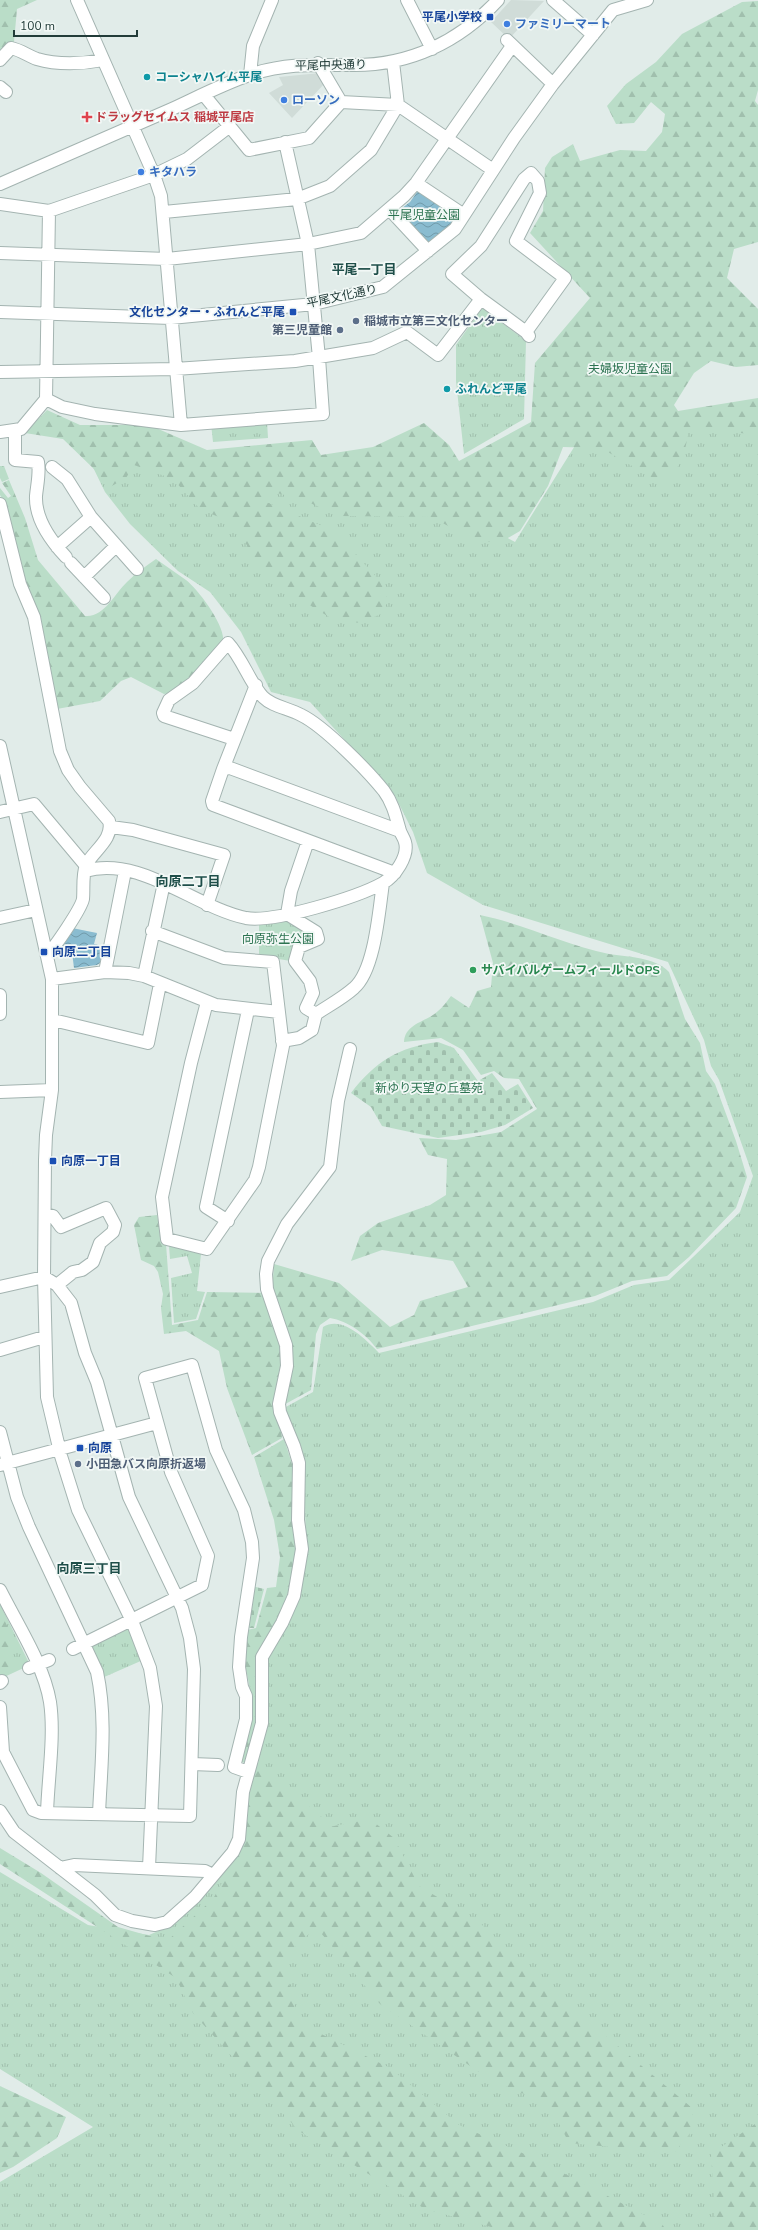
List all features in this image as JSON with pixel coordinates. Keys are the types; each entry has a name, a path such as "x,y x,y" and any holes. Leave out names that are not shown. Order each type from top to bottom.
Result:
{"street":[{"path":"77,0 154,175 164,212 175,369 181,425"},
{"path":"250,75 253,46 272,0"},
{"path":"407,0 432,49"},
{"name":"平尾中央通り","path":"0,184 250,75 285,66 318,63 351,65 393,62 411,58 432,49 473,25 498,0"},
{"path":"553,0 594,35"},
{"name":"平尾文化通り","path":"0,312 171,318 314,304 383,288 455,229 493,170 553,84 594,35 611,5 647,0"},
{"path":"0,253 168,259 308,244 361,234 390,209 416,183 448,138 510,43 553,84"},
{"path":"0,60 11,48 37,59 57,63 92,63 103,60"},
{"path":"164,212 297,199 330,186 371,150 398,105 393,62"},
{"path":"318,63 341,102"},
{"path":"204,95 249,150 309,138 341,102"},
{"path":"341,102 398,105 493,170"},
{"path":"0,204 49,211 154,175 187,159 230,126"},
{"path":"46,399 62,407 94,414 181,425 323,414 320,358 308,244 285,142"},
{"path":"531,173 535,175 538,181 540,193 516,241 565,278 528,334 481,299 452,274 481,246 524,179 531,173"},
{"path":"416,183 464,216"},
{"path":"390,209 428,252"},
{"path":"0,432 6,430 16,431 21,429 46,399 49,211"},
{"path":"0,372 175,369 295,361 373,348 407,332 438,354 481,299"},
{"path":"16,431 15,460 38,462 36,498 39,514 44,528 68,560 104,598"},
{"path":"52,467 67,479 91,517 115,547 137,569"},
{"path":"0,504 20,584 34,617 58,747 68,770 109,821 111,827 106,840 86,868 83,900 56,945 47,955"},
{"path":"57,547 91,517"},
{"path":"84,577 115,547"},
{"path":"86,868 103,867 125,871 164,883 207,905 247,918 266,918 287,914 358,896 383,883 395,873 403,857 406,843 400,831 393,807 384,792 341,746 302,715 271,703 262,696 228,643 194,683 169,700 163,713 164,716 234,739"},
{"path":"256,685 223,769 212,801 213,805 395,873"},
{"path":"0,746 52,980 52,1090 46,1135 44,1277 44,1337 47,1397 59,1449 78,1510 132,1621 150,1668 156,1706 149,1868"},
{"path":"223,769 230,768 400,831"},
{"path":"0,812 34,804 86,868"},
{"path":"111,827 133,830 224,855 207,905"},
{"path":"287,914 291,891 308,841"},
{"path":"105,972 125,871"},
{"path":"144,976 152,932 164,883"},
{"path":"282,1041 299,1038 312,1030 316,1014 355,988 369,963 383,883"},
{"path":"0,918 36,910"},
{"path":"287,914 316,932 318,939 300,947 295,961 310,981 313,993 306,1008 316,1014"},
{"path":"152,932 224,958 273,962 282,1041 255,1180 228,1221 207,1249 167,1239 164,1224 162,1196 191,1063 207,1002"},
{"path":"52,980 105,972 144,976 160,984 207,1002 248,1010 279,1012"},
{"path":"53,1020 148,1042 160,984"},
{"path":"0,995 0,1014"},
{"path":"228,1221 206,1207 248,1010"},
{"path":"0,1810 14,1832 60,1868 115,1915 132,1921 155,1925 167,1922 180,1913 233,1852 240,1839 243,1792 262,1723 262,1658 282,1623 294,1596 302,1549 298,1520 299,1463 294,1446 280,1412 279,1404 287,1366 286,1345 266,1289 266,1274 268,1262 287,1224 330,1167 338,1101 350,1049"},
{"path":"0,1092 52,1090"},
{"path":"46,1214 53,1216 61,1227 106,1208 115,1225 113,1232 100,1243 93,1262 82,1270 73,1272 57,1285"},
{"path":"0,1287 44,1277 57,1285 71,1303 85,1353 97,1382 129,1497 182,1608 190,1638 194,1669 190,1816 47,1813 33,1810 3,1752 0,1707"},
{"path":"0,1350 44,1337"},
{"path":"73,1649 202,1585 208,1556 171,1472 145,1378 192,1365 216,1450 244,1510 252,1542 253,1558 241,1638 239,1667 242,1687 246,1696 246,1720 234,1767 248,1772"},
{"path":"4,1464 157,1423"},
{"path":"0,1432 4,1464 29,1527 98,1672 103,1698 99,1814"},
{"path":"0,1590 39,1665 46,1686 50,1709 47,1813"},
{"path":"192,1764 218,1765"},
{"path":"60,1868 74,1865 149,1868 206,1871 213,1875"}],"shaded area":[{"path":"511,0 544,1 509,39 491,22"},
{"path":"320,73 326,82 292,118 269,93 283,85 279,77"}],"green space":[{"path":"0,0 37,0 17,9 14,42 0,57"},
{"name":"夫婦坂児童公園","path":"758,1 758,90 755,101 758,105 758,242 734,249 727,278 758,309 758,365 736,367 711,361 694,373 674,405 678,411 758,398 758,435 689,427 683,455 678,467 669,480 651,477 601,448 563,447 548,486 520,531 501,542 479,542 431,517 340,516 301,499 269,491 266,502 334,531 380,581 387,595 385,612 361,623 334,620 272,582 254,558 235,524 200,509 173,479 134,465 126,478 110,487 63,439 25,433 47,410 80,425 149,425 207,450 312,440 321,455 373,447 424,423 449,445 459,461 531,422 535,363 590,298 530,233 543,211 545,168 552,157 573,144 580,161 620,150 646,151 662,132 665,114 651,102 634,123 616,124 607,106 626,84 656,62 682,34 742,2"},
{"path":"482,308 526,341 524,419 464,454 456,381 456,345"},
{"path":"758,402 758,2230 0,2230 0,2182 93,2127 0,2069 0,1872 88,1925 149,1935 172,1925 242,1838 269,1712 267,1660 302,1588 306,1548 304,1464 284,1408 313,1392 323,1327 331,1324 338,1324 346,1327 361,1336 379,1353 593,1302 634,1285 669,1280 740,1212 753,1176 719,1080 711,1066 704,1040 668,962 483,905 427,873 413,832 394,794 310,702 271,692 241,632 210,592 178,571 130,524 105,492 87,455 354,456 515,542 576,444"},
{"path":"267,421 268,438 213,442 211,424"},
{"path":"0,466 4,466 9,479 2,482 0,478"},
{"path":"9,480 25,518 38,560 85,616 92,616 103,609 130,579 156,559 186,580 198,592 212,611 221,630 223,639 222,645 211,660 192,678 170,693 164,694 131,677 121,681 100,701 57,709 7,506 0,495 0,488 8,498 11,496 2,483"},
{"path":"480,915 593,950 633,957 656,963 669,972 685,1019 700,1043 706,1071 715,1084 736,1141 747,1177 736,1208 689,1257 667,1276 632,1281 595,1296 377,1349 368,1338 350,1325 330,1318 320,1325 316,1334 311,1390 278,1408 282,1438 252,1455 227,1388 219,1351 186,1331 164,1334 161,1308 163,1294 158,1272 154,1266 141,1260 134,1225 139,1217 157,1215 162,1243 166,1244 172,1325 198,1320 207,1292 272,1293 274,1264 339,1283 390,1327 414,1315 420,1301 468,1287 453,1261 382,1250 351,1261 360,1236 378,1223 430,1205 446,1195 447,1159 428,1155 419,1138 456,1140 501,1132 537,1109 519,1079 504,1078 494,1071 481,1075 463,1050 441,1038 404,1042 405,1036 412,1027 442,1008 451,996 469,1008 477,991 491,987 493,963"},
{"name":"向原弥生公園","path":"284,920 312,933 312,938 291,961 259,956 259,922"},
{"name":"新ゆり天望の丘墓苑","path":"438,1042 454,1048 478,1081 492,1073 506,1091 518,1084 533,1108 505,1125 481,1132 438,1138 382,1126 371,1107 351,1093 369,1073 388,1058 411,1048"},
{"path":"169,1246 201,1254 197,1291 205,1292 196,1319 174,1323 171,1278 192,1273 187,1256 170,1259"},
{"path":"284,1439 292,1464 293,1520 296,1546 290,1587 278,1620 258,1655 255,1675 258,1697 257,1723 251,1759 320,1815 329,1827 370,1819 394,1838 419,1886 479,1922 546,1986 691,2107 695,2127 674,2153 569,2143 549,2104 492,2081 380,2004 316,1927 283,1959 299,2023 390,2068 459,2125 536,2159 662,2224 666,2230 502,2230 425,2209 299,2131 193,2013 176,1978 0,1864 0,1848 41,1873 118,1927 167,1941 213,1899 239,1852 253,1766 239,1761 251,1694 245,1664 247,1630 256,1628 267,1588 276,1587 280,1557 274,1520 254,1457"},
{"path":"252,1586 264,1589 254,1628 246,1628"},
{"path":"0,1604 30,1665 0,1679"},
{"path":"0,1611 11,1634 9,1646 16,1666 24,1660 29,1664 0,1678"},
{"path":"127,1627 130,1628 143,1660 102,1678 92,1643"},
{"path":"0,2086 66,2117 57,2138 13,2167 0,2173"},
{"path":"755,2124 758,2132 758,2230 716,2230 711,2154"}],"water":[{"name":"平尾児童公園","path":"419,189 459,216 428,246 397,212 410,202"},
{"path":"72,928 97,933 94,944 103,946 100,963 97,965 74,968 72,952 62,946"}],"place":[{"name":"平尾小学校","path":"490,17"},
{"name":"ファミリーマート","path":"507,24"},
{"name":"コーシャハイム平尾","path":"147,77"},
{"name":"ローソン","path":"284,100"},
{"name":"ドラッグセイムス 稲城平尾店","path":"87,117"},
{"name":"キタハラ","path":"141,172"},
{"name":"文化センター・ふれんど平尾","path":"293,312"},
{"name":"稲城市立第三文化センター","path":"356,321"},
{"name":"第三児童館","path":"340,330"},
{"name":"ふれんど平尾","path":"447,389"},
{"name":"向原二丁目","path":"44,952"},
{"name":"サバイバルゲームフィールドOPS","path":"473,970"},
{"name":"向原一丁目","path":"53,1161"},
{"name":"向原","path":"80,1448"},
{"name":"小田急バス向原折返場","path":"78,1464"}],"district":[{"name":"平尾一丁目","path":"364,269"},
{"name":"向原二丁目","path":"188,881"},
{"name":"向原三丁目","path":"89,1568"}]}
